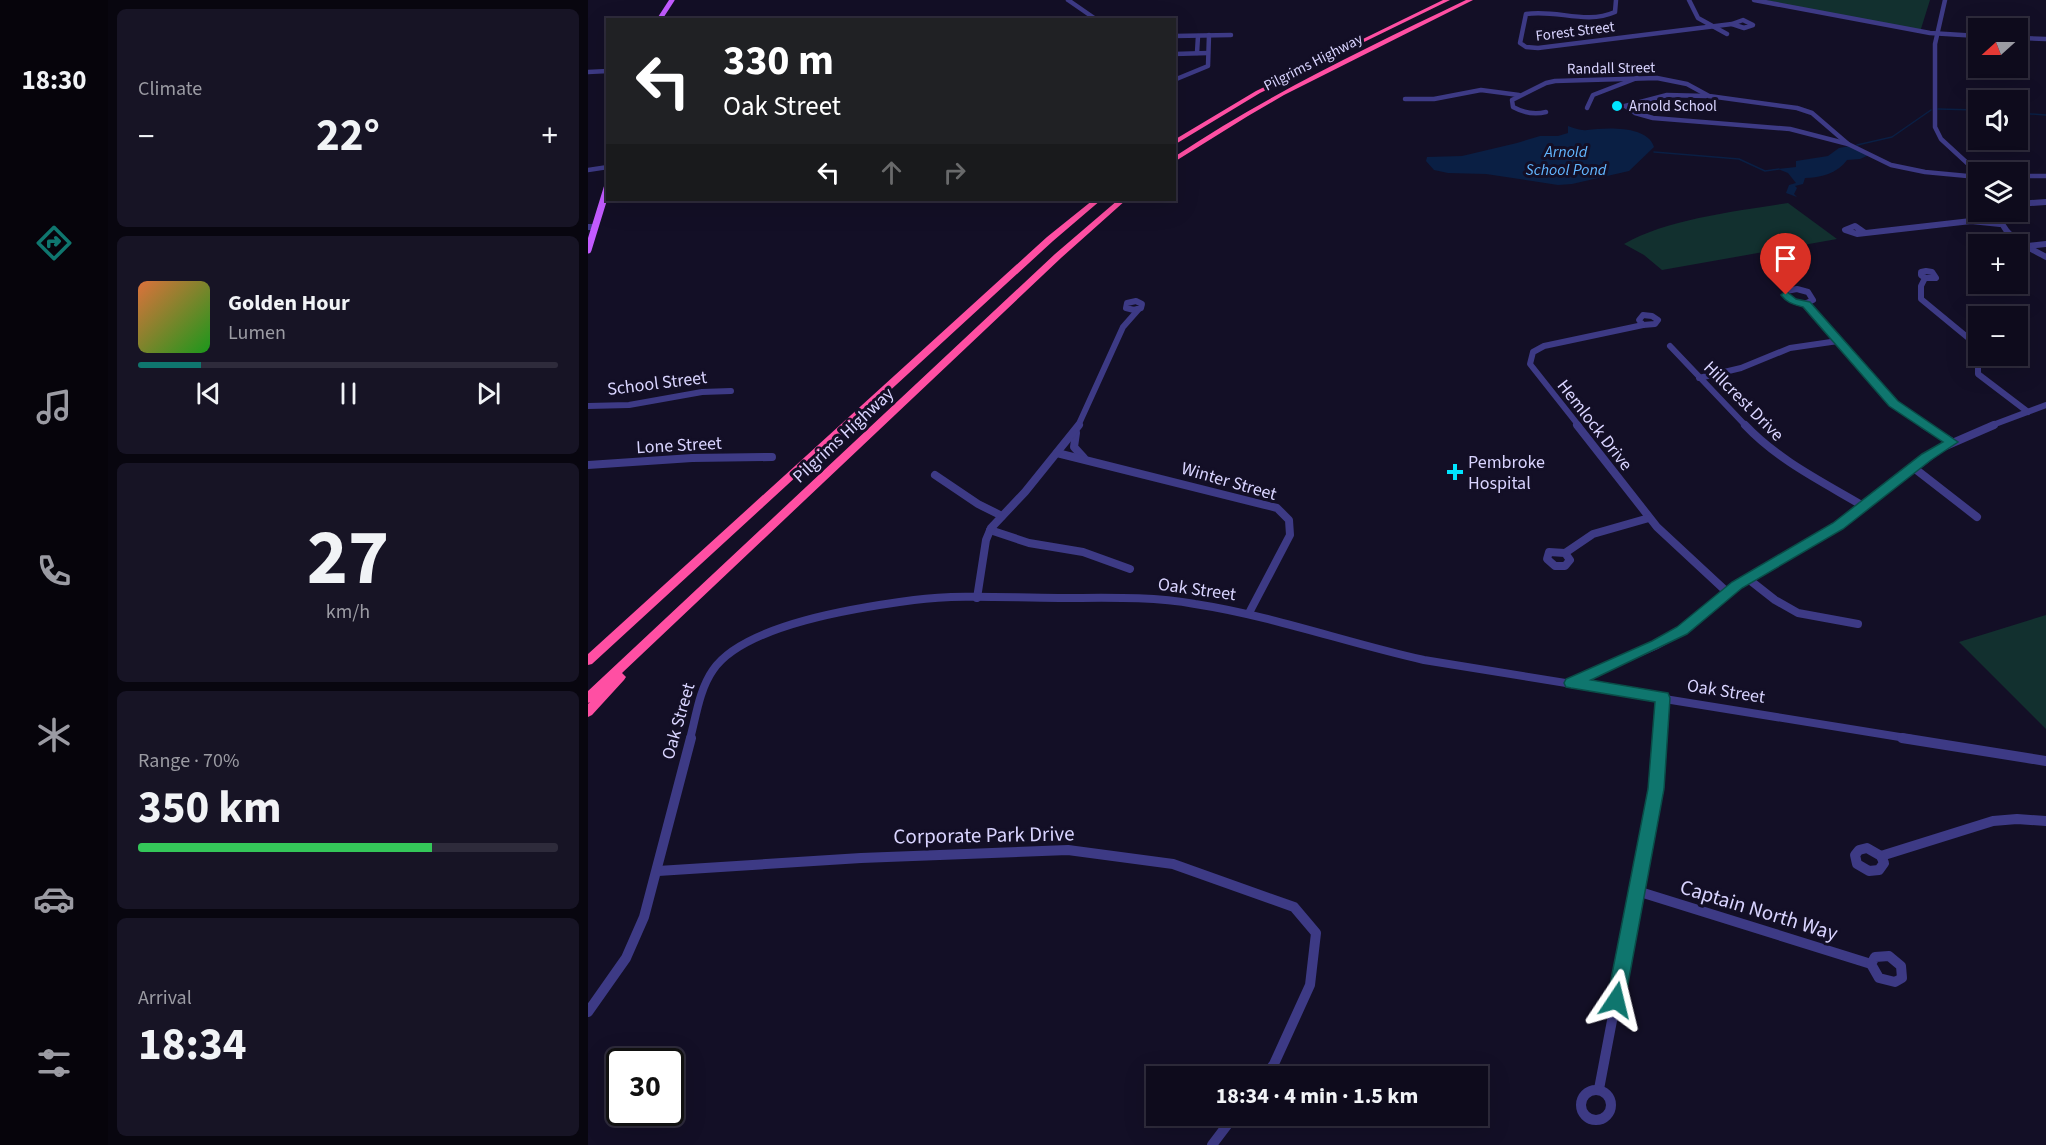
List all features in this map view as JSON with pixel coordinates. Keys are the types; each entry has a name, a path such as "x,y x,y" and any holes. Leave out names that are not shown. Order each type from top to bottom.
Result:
{"highway":[{"name":"Pilgrims Highway","path":"1176,141 1258,92 1447,0"},
{"name":"Pilgrims Highway","path":"1176,159 1288,90 1470,0"},
{"name":"Pilgrims Highway","path":"588,661 1043,245 1095,201"},
{"name":"Pilgrims Highway","path":"588,698 1065,249 1121,201"},
{"path":"588,712 664,627"}],"main road":[{"path":"660,18 672,0"},
{"path":"588,250 591,227 606,190"}],"street":[{"path":"1068,0 1093,18"},
{"name":"Forest Street","path":"1616,0 1614,12 1599,18 1539,12 1526,14 1520,43 1528,48 1542,48 1732,24"},
{"path":"1689,0 1695,14 1709,27 1727,34"},
{"path":"1754,0 1937,34 1968,36"},
{"path":"1946,0 1935,44 1935,124 1939,136 1968,165"},
{"path":"1176,79 1208,66 1209,35"},
{"path":"1176,36 1231,35"},
{"path":"1197,53 1198,36"},
{"path":"2028,38 2046,39"},
{"path":"1176,54 1208,53"},
{"path":"588,72 606,71"},
{"path":"1587,108 1593,95 1638,78"},
{"name":"Randall Street","path":"1521,95 1552,81 1638,78 1682,82 1709,96 1803,109 1842,137 1848,144 1896,167 1968,174"},
{"path":"1405,99 1434,99 1481,90 1521,95"},
{"path":"1521,95 1512,100 1512,105 1516,110 1530,113 1546,112"},
{"path":"1709,96 1666,95 1624,106 1629,111 1655,119 1791,129 1848,144"},
{"path":"588,170 606,167"},
{"path":"2028,176 2046,176"},
{"path":"2028,201 2046,200"},
{"path":"1865,233 1971,221 2000,224 2013,234"},
{"path":"2028,246 2046,243"},
{"path":"2028,246 2046,257"},
{"path":"1925,278 1921,286 1921,299 1968,338"},
{"path":"1807,304 1894,404 1952,442"},
{"path":"977,598 990,530 1077,429 1128,319 1130,313 1128,309 1138,310 1128,319"},
{"name":"Hemlock Drive","path":"1642,325 1544,346 1533,352 1530,362 1649,518 1669,540 1727,592"},
{"path":"1699,378 1746,366 1790,348 1838,341"},
{"name":"Hillcrest Drive","path":"1670,346 1748,430 1768,448 1865,507"},
{"path":"1978,366 1978,374 2028,412"},
{"name":"School Street","path":"588,406 629,405 708,391 731,391"},
{"path":"1571,683 1674,636 1701,617 1727,592 1831,530 1865,507 1936,451 1952,442 2046,405"},
{"path":"1077,429 1074,447 1077,453 1085,459"},
{"name":"Winter Street","path":"1057,453 1277,508 1291,525 1290,535 1249,613"},
{"name":"Lone Street","path":"588,465 682,459 772,457"},
{"path":"1914,468 1977,517"},
{"path":"936,475 978,504 1002,516"},
{"path":"1565,553 1575,543 1590,534 1649,518"},
{"path":"990,530 1029,543 1083,552 1130,569"},
{"path":"1747,579 1793,611 1816,618 1858,624"},
{"name":"Oak Street","path":"588,1012 609,985 633,944 658,871 700,697 713,670 731,652 766,632 816,618 904,602 977,598 1139,598 1179,601 1249,613 1408,657 2046,761"},
{"path":"1599,1089 1658,775 1662,698"},
{"path":"1881,856 1993,821 2017,819 2046,821"},
{"name":"Corporate Park Drive","path":"658,871 861,858 1068,850 1173,864 1294,907 1316,933 1310,985 1272,1066"},
{"name":"Captain North Way","path":"1636,891 1871,964"},
{"path":"1212,1145 1226,1126"}],"green space":[{"path":"1765,0 1930,0 1920,32"},
{"path":"1788,203 1837,239 1662,270 1644,255 1624,244 1641,235 1682,222"},
{"path":"2046,615 2046,729 1959,642"}],"water":[{"name":"Arnold School Pond","path":"1568,126 1582,130 1635,131 1650,140 1654,147 1629,171 1558,185 1486,174 1448,173 1434,170 1426,161 1427,157 1462,156 1540,136 1558,136 1568,133"},
{"path":"1850,146 1869,155 1860,159 1847,160 1828,174 1805,178 1803,184 1795,186 1797,188 1794,194 1797,197 1786,193 1789,185 1796,183 1788,173 1778,169 1796,167 1796,161 1828,156 1839,148"}],"waterway":[{"path":"1938,109 1968,110"},
{"path":"1857,145 1892,137 1931,110"},
{"path":"2028,114 2046,115"},
{"path":"1654,152 1739,159 1765,171 1779,169"}],"place":[{"name":"Arnold School","path":"1617,106"},
{"name":"Pembroke Hospital","path":"1455,472"}],"route":[{"path":"1616,1000 1656,789 1662,698 1571,683 1657,645 1682,631 1701,617 1727,592 1770,564 1838,526 1926,457 1952,442 1894,404 1882,393 1807,304 1796,303 1786,295"}]}
